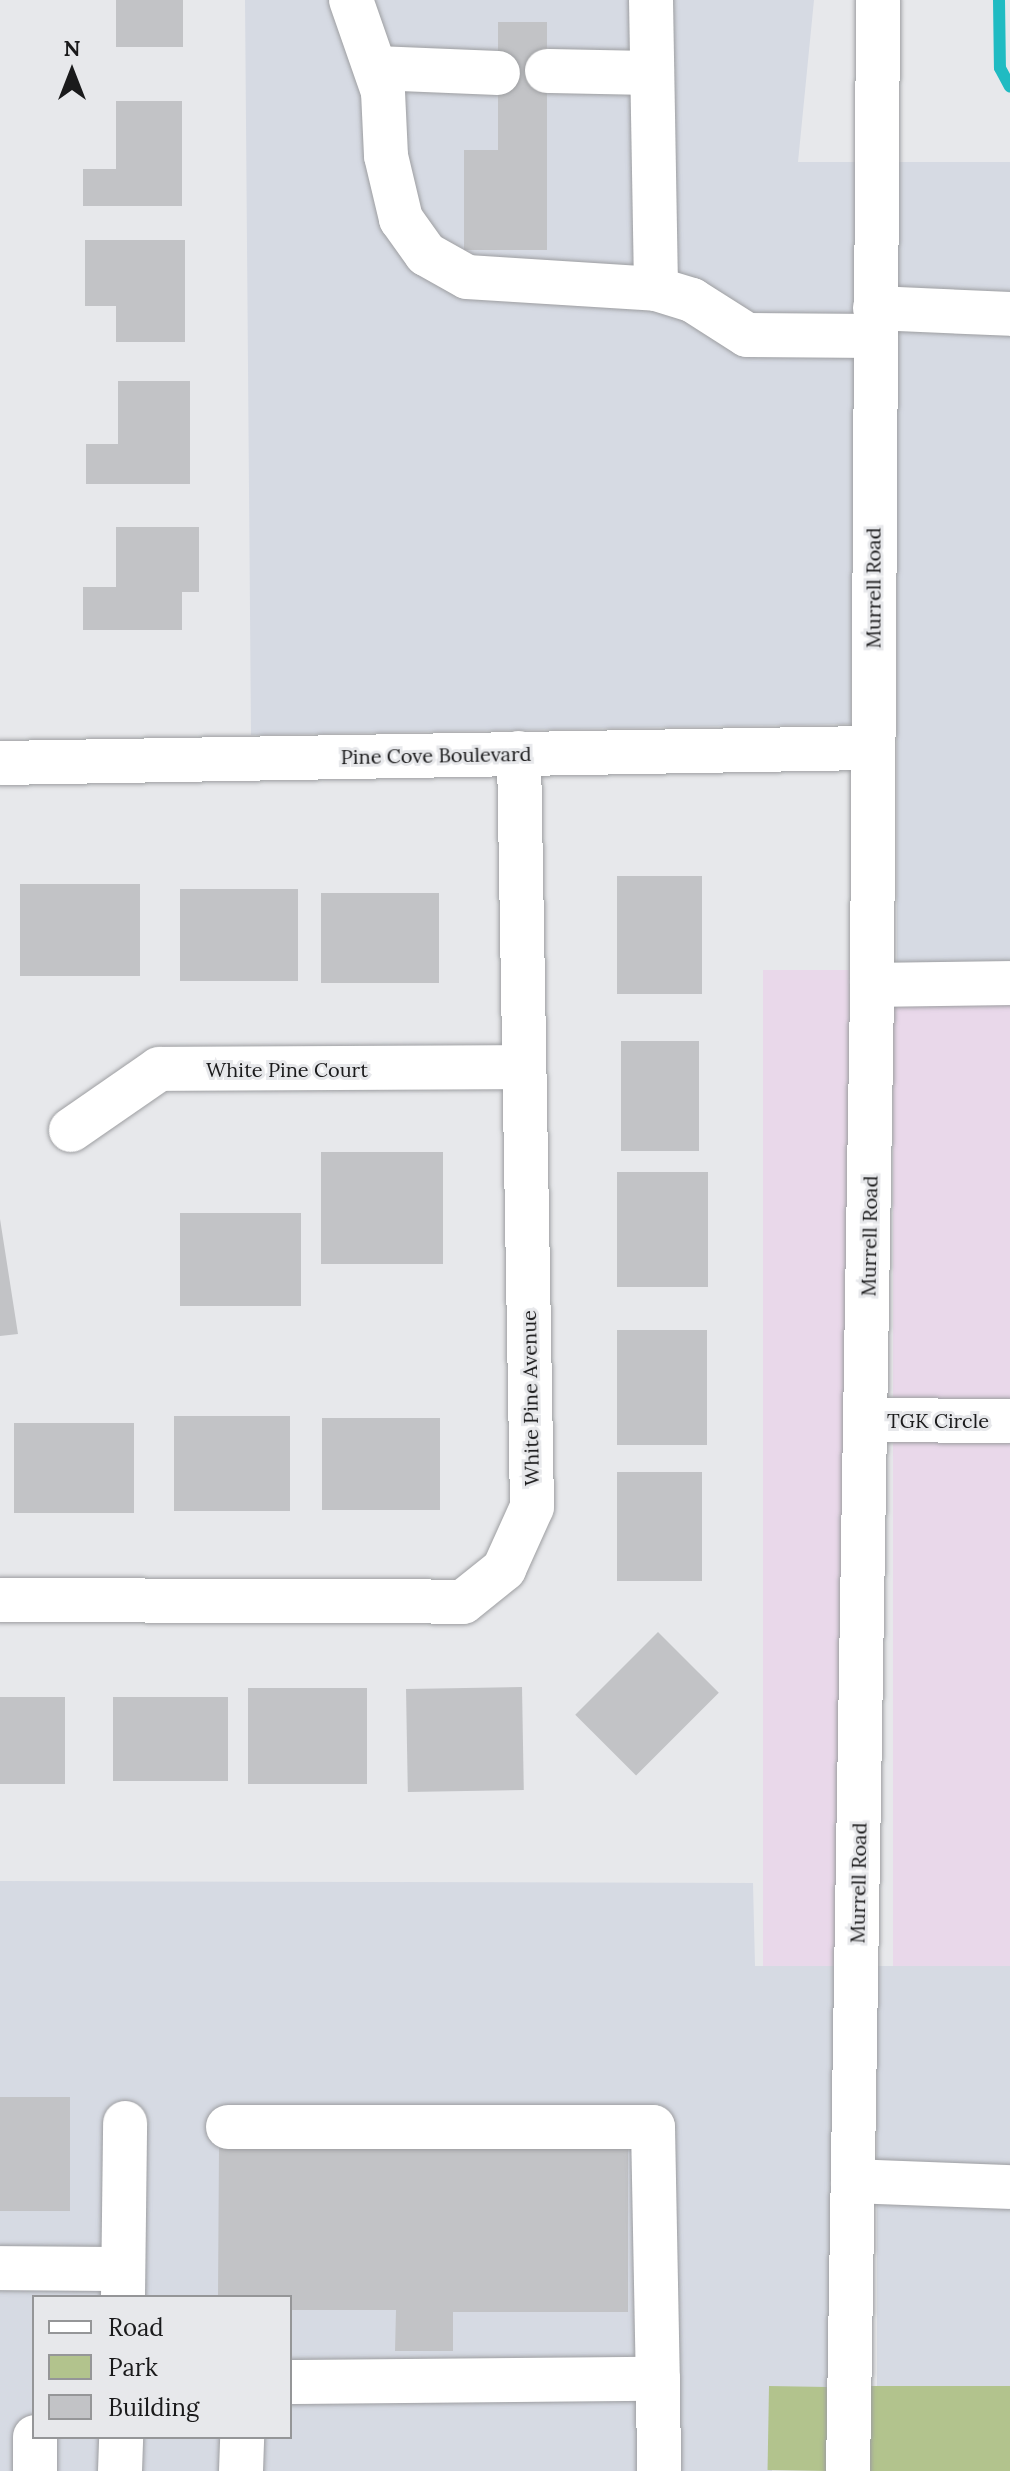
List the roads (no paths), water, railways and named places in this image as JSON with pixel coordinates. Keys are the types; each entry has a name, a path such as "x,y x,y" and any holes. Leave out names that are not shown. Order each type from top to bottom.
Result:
{"street":[{"path":"351,0 376,68 401,219 426,254 467,277 656,289 692,300 747,335 875,322 1010,314"},
{"path":"651,0 656,289"},
{"name":"Murrell Road","path":"848,2471 872,985 878,0"},
{"path":"376,68 498,73"},
{"path":"547,71 652,73"},
{"name":"Pine Cove Boulevard","path":"0,763 872,748"},
{"name":"White Pine Avenue","path":"0,1600 463,1602 504,1569 532,1507 522,1067 519,753"},
{"path":"872,985 1010,983"},
{"name":"White Pine Court","path":"71,1130 159,1069 522,1067"},
{"name":"TGK Circle","path":"866,1420 1010,1421"},
{"path":"0,2268 123,2283 125,2123"},
{"path":"228,2127 653,2127 659,2471"},
{"path":"853,2181 1010,2187"},
{"path":"292,2382 658,2379"},
{"path":"35,2439 35,2471"},
{"path":"120,2471 121,2439"},
{"path":"241,2471 242,2439"}],"waterway":[{"path":"999,0 1000,68 1010,87"}]}
